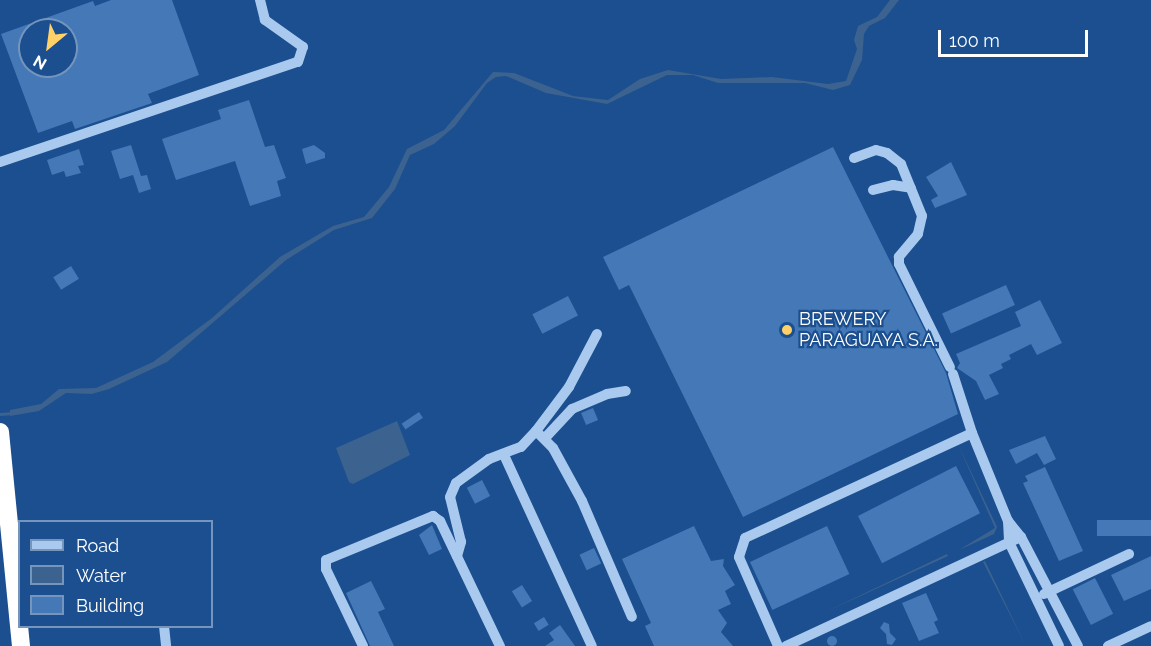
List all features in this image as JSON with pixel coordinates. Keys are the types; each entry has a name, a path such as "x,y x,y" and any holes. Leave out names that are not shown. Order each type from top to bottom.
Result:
{"highway":[{"path":"0,433 18,616"},
{"path":"19,628 21,646"}],"lane":[{"path":"0,162 298,62 303,47 265,20 261,0"},
{"path":"854,158 876,150 887,153 902,164 921,207 922,223 918,234 899,256 899,264 952,371 972,433 1008,521 1021,537 1078,646"},
{"path":"873,190 893,185 911,188"},
{"path":"541,435 597,334"},
{"path":"457,556 461,542 451,503 452,489 469,471 541,435 572,409 607,394 626,391"},
{"path":"778,646 739,557 745,538 972,433"},
{"path":"541,435 582,501 632,617"},
{"path":"504,455 592,646"},
{"path":"363,646 326,569 326,560 433,516 440,521 500,646"},
{"path":"1008,521 1009,542 1059,646"},
{"path":"786,646 1021,537"},
{"path":"1036,598 1129,554"},
{"path":"1108,646 1151,626"},
{"path":"164,628 166,646"}],"water":[{"path":"890,0 899,0 885,18 869,26 864,34 862,60 850,85 833,90 805,83 718,83 693,75 667,75 607,104 546,93 506,76 496,77 487,83 455,126 434,144 410,155 395,189 372,218 334,230 286,260 167,362 109,389 92,394 66,393 39,411 10,416 10,410 41,404 59,389 96,388 153,362 212,318 280,257 333,226 364,217 389,187 407,149 444,130 493,72 514,73 573,96 608,100 640,79 668,70 721,79 772,77 828,84 846,81 857,49 854,40 858,26 877,17"},
{"path":"397,421 410,455 353,484 349,482 336,448"},
{"path":"957,442 997,527 994,534 959,550 995,528"},
{"path":"947,554 948,556 821,614"},
{"path":"985,561 1026,646 983,562"}],"building":[{"path":"111,0 172,0 199,75 148,94 152,103 75,129 72,121 38,133 1,34 18,28 18,78 78,78 78,18 46,18 93,1 95,6"},
{"path":"249,100 265,147 274,145 286,178 277,181 281,196 250,206 235,161 176,180 162,139 221,119 218,110"},
{"path":"131,145 141,176 147,175 151,189 139,193 133,175 120,179 111,151"},
{"path":"314,145 325,153 325,158 306,164 302,149"},
{"name":"BREWERY PARAGUAYA S.A.","path":"833,147 946,373 958,414 743,517 629,285 619,290 603,257"},
{"path":"79,149 84,165 78,166 81,173 66,177 64,171 52,175 47,160"},
{"path":"951,162 967,195 935,208 931,200 938,196 926,177"},
{"path":"71,266 79,279 61,290 53,277"},
{"path":"1006,285 1015,305 951,334 942,313"},
{"path":"568,296 578,316 542,334 532,314"},
{"path":"1040,300 1062,343 1037,355 1031,344 1009,355 1011,359 1001,364 1003,368 989,375 999,394 985,400 976,381 957,368 960,363 956,354 1021,326 1015,312"},
{"path":"593,408 598,420 586,425 581,413"},
{"path":"419,412 423,418 406,430 402,424"},
{"path":"1045,436 1056,459 1044,465 1037,453 1016,464 1009,450"},
{"path":"956,466 980,513 882,563 858,516"},
{"path":"1045,467 1083,551 1059,561 1023,483 1028,481 1025,476"},
{"path":"482,480 490,496 475,504 467,488"},
{"path":"1097,520 1151,520 1151,536 1097,536"},
{"path":"432,525 442,549 429,555 419,535"},
{"path":"694,526 711,561 724,559 723,566 735,585 725,591 731,604 718,610 727,623 721,632 733,646 654,646 645,626 651,623 622,559"},
{"path":"827,526 849,574 772,610 750,562"},
{"path":"594,548 601,563 587,570 579,555"},
{"path":"1151,556 1151,589 1124,601 1111,575"},
{"path":"1095,578 1113,614 1091,625 1073,589"},
{"path":"371,581 385,609 378,612 394,646 370,646 346,593"},
{"path":"522,585 532,601 522,607 512,591"},
{"path":"926,593 938,620 934,622 939,633 919,641 902,603"},
{"path":"544,617 549,625 539,631 534,623"},
{"path":"884,622 889,624 890,633 896,639 892,645 887,644 886,634 880,628"},
{"path":"560,625 575,646 545,646 554,640 549,633"},
{"path":"832,636 836,637 836,645 832,646 828,645 827,641 828,637"}],"waterway":[{"path":"0,414 13,413"}],"place":[{"name":"BREWERY PARAGUAYA S.A.","path":"787,330"}]}
